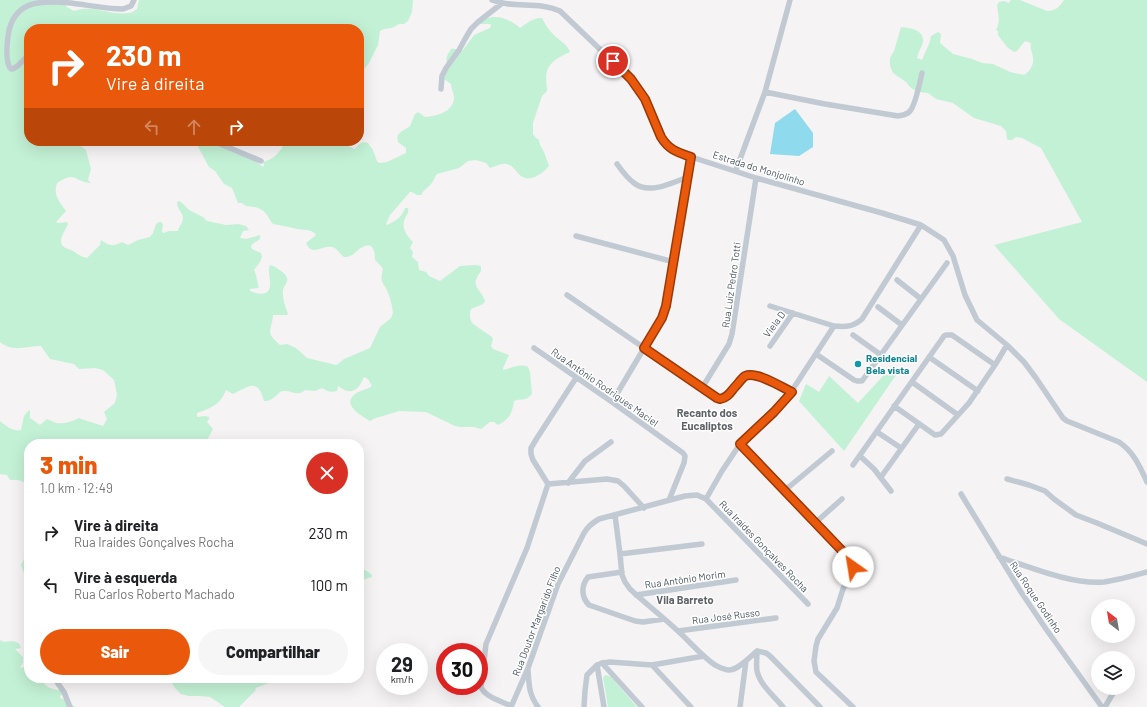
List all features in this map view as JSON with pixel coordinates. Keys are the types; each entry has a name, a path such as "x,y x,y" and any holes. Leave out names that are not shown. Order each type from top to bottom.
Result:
{"street":[{"path":"24,59 16,67 10,69 8,66 8,35 10,25 18,12 28,4 34,2 52,1 123,9 132,6 134,0"},
{"name":"Estrada do Monjolinho","path":"492,0 501,4 515,3 547,7 560,11 631,79 645,99 661,137 665,143 676,152 736,170 756,178 882,213 921,226 944,240 953,256 964,295 978,320 1008,345 1030,369 1063,418 1119,442 1126,447 1136,458 1147,482"},
{"path":"736,170 765,92 790,0"},
{"path":"441,88 442,76 446,68 459,50 471,29 501,4"},
{"path":"765,92 898,116 905,115 913,107 922,73"},
{"path":"224,146 260,162"},
{"path":"612,402 664,312 674,262 691,157"},
{"path":"617,164 634,183 645,188 656,187 688,177"},
{"name":"Rua Luiz Pedro Totti","path":"702,388 729,344 732,334 756,178"},
{"path":"770,306 834,326 846,327 858,323 921,226"},
{"path":"576,236 674,262"},
{"path":"816,354 857,381 862,381 947,264"},
{"path":"897,280 921,299"},
{"path":"567,295 717,398 724,398 745,376 755,375 792,392"},
{"path":"878,307 902,325"},
{"name":"Viela D","path":"770,346 793,314"},
{"name":"Rua Iraídes Gonçalves Rocha","path":"808,604 706,499 740,444 774,412 792,392 834,326"},
{"path":"853,465 944,336 949,334 952,335 995,365"},
{"path":"853,335 881,355"},
{"path":"894,406 919,424 939,435 969,403 1008,345"},
{"name":"Rua Antônio Rodrigues Maciel","path":"534,348 683,452 685,456 684,463 669,500"},
{"path":"929,357 978,390"},
{"path":"548,484 533,460 531,448 576,378"},
{"path":"912,382 958,415"},
{"path":"881,476 919,424"},
{"path":"877,432 901,448"},
{"path":"568,483 585,461 611,442"},
{"path":"740,444 850,559 853,564 843,589 838,608 818,639 814,661 816,672 853,707"},
{"path":"784,491 832,451"},
{"path":"860,456 881,476 891,491"},
{"path":"1007,478 1045,492 1076,515 1147,544"},
{"path":"548,484 607,479 618,481 644,508"},
{"path":"511,707 487,694 481,687 485,648 527,548 548,484"},
{"name":"Rua Roque Godinho","path":"961,494 1035,613 1104,707"},
{"name":"Rua Doutor Margarido Filho","path":"511,707 528,668 558,584 584,532 593,522 599,519 669,500 694,495 699,495 706,499"},
{"path":"815,523 842,499"},
{"path":"615,515 622,572 625,582 636,595 678,631 704,656 714,664 726,670 734,669 757,651"},
{"path":"620,554 702,544"},
{"path":"999,557 1040,571 1085,581 1104,582 1147,572"},
{"path":"622,572 588,577 585,581 583,598 589,605 635,621 643,622 664,619"},
{"name":"Rua Antônio Morim","path":"636,595 736,580"},
{"name":"Rua José Russo","path":"678,631 776,618"},
{"path":"757,651 759,675 766,687 783,707"},
{"path":"757,651 766,653 770,656 820,707"},
{"path":"584,707 586,680 590,671 599,664 610,662 652,665 704,656"},
{"path":"740,707 746,661"},
{"path":"599,664 604,707"},
{"path":"599,664 642,707"},
{"path":"652,665 691,707"},
{"path":"528,668 530,692 532,699 538,707"},
{"path":"58,683 64,692 70,707"},
{"path":"1104,707 1112,695"}],"green space":[{"path":"0,0 61,0 67,7 74,11 82,9 95,9 115,13 130,13 137,9 139,0 413,0 412,12 408,21 404,24 399,24 392,28 380,31 378,45 369,63 364,69 364,24 24,24 24,146 80,146 86,150 91,169 88,180 91,183 68,177 57,183 56,195 66,211 56,222 67,222 68,224 61,239 62,245 87,258 100,245 101,240 111,245 116,245 122,242 128,245 138,240 150,237 156,224 159,222 163,224 163,233 178,231 183,218 177,205 177,202 179,201 189,210 203,217 207,221 226,225 238,224 246,226 249,230 243,231 240,238 246,239 260,235 260,238 251,246 252,249 261,253 262,257 254,270 259,288 250,289 250,291 263,294 268,291 270,285 270,265 276,267 287,278 283,295 288,314 273,315 270,334 280,345 287,344 296,348 307,358 336,365 344,359 370,348 380,327 391,318 393,313 390,298 382,282 383,269 375,260 374,250 368,245 348,257 344,257 334,247 318,250 311,249 306,243 315,236 316,234 314,232 273,224 266,214 258,208 238,203 232,188 224,184 215,171 209,167 198,146 223,146 239,154 255,157 259,164 263,167 263,162 277,154 283,146 348,146 355,149 358,146 364,146 364,142 366,142 373,150 379,163 387,162 406,153 406,148 398,142 397,139 401,132 410,126 415,114 418,112 425,117 435,116 448,110 451,106 454,94 451,84 444,79 448,65 446,59 451,49 463,50 474,35 490,28 490,24 478,24 483,20 500,17 511,21 520,28 533,19 542,18 550,32 569,49 570,52 556,59 548,67 546,76 547,91 542,96 533,123 533,134 539,140 549,166 544,172 533,178 525,178 509,165 502,164 490,168 486,163 476,160 468,161 459,168 437,174 432,183 423,191 421,195 410,192 390,215 386,224 387,225 396,220 405,208 408,208 404,228 406,234 413,242 410,248 413,252 412,257 418,262 419,270 426,272 429,276 440,281 460,266 481,266 481,271 476,280 476,284 485,301 483,304 471,309 471,321 492,337 493,339 491,346 493,349 509,355 503,370 525,366 528,367 530,372 532,394 525,399 514,401 510,415 502,423 498,425 494,422 490,422 481,429 474,427 460,427 426,412 399,411 370,421 354,410 350,402 351,398 355,394 372,386 368,379 364,377 357,389 350,391 338,386 337,391 333,392 322,388 315,391 305,390 300,393 283,391 267,401 264,401 262,394 256,386 252,386 233,394 226,390 218,403 197,413 197,417 209,417 207,422 213,429 208,439 24,439 24,482 18,480 10,480 7,475 0,474 0,421 7,427 21,430 24,416 29,410 30,418 40,425 47,419 56,423 61,423 71,422 78,418 103,426 107,419 104,412 115,403 117,395 114,380 103,370 95,368 79,369 74,364 50,359 41,346 15,348 0,342"},
{"path":"1011,0 1020,0 1047,11 1057,8 1064,0 1147,0 1147,382 1059,319 994,245 1082,222 1041,148 1022,138 1016,137 1012,140 1008,140 1006,131 1001,126 974,118 953,103 936,99 928,93 918,92 893,73 890,66 890,58 894,51 901,27 916,30 921,34 923,42 917,58 922,60 929,45 931,36 938,32 941,34 940,43 953,54 982,63 993,64 1010,72 1024,75 1029,71 1033,63 1031,43 1025,41 1017,51 1014,52 1007,47 996,30 999,21 997,5 999,2 1004,1 1009,3"},
{"path":"884,375 896,375 844,451 799,401 806,384 819,392 829,376 858,403"},
{"path":"24,559 24,574 21,565"},
{"path":"364,570 372,575 372,577 364,579"},
{"path":"0,640 4,642 17,642 20,645 21,648 15,649 23,657 23,662 20,668 24,667 24,683 44,683 48,687 65,691 60,698 68,701 75,707 0,707"},
{"path":"606,675 611,677 637,707 608,707 603,677"},
{"path":"172,683 268,683 256,688 256,690 239,707 225,707 210,697 181,694"}],"water":[{"path":"795,109 813,133 813,147 799,156 770,154 775,123"}],"place":[{"name":"Residencial Bela vista","path":"858,364"}],"district":[{"name":"Recanto dos Eucaliptos","path":"707,419"},
{"name":"Vila Barreto","path":"685,600"}],"route":[{"path":"613,61 639,89 665,143 676,152 691,157 666,306 662,318 644,348 720,399 727,396 745,376 750,375 763,378 792,392 774,412 740,444 850,559 853,567"}]}
